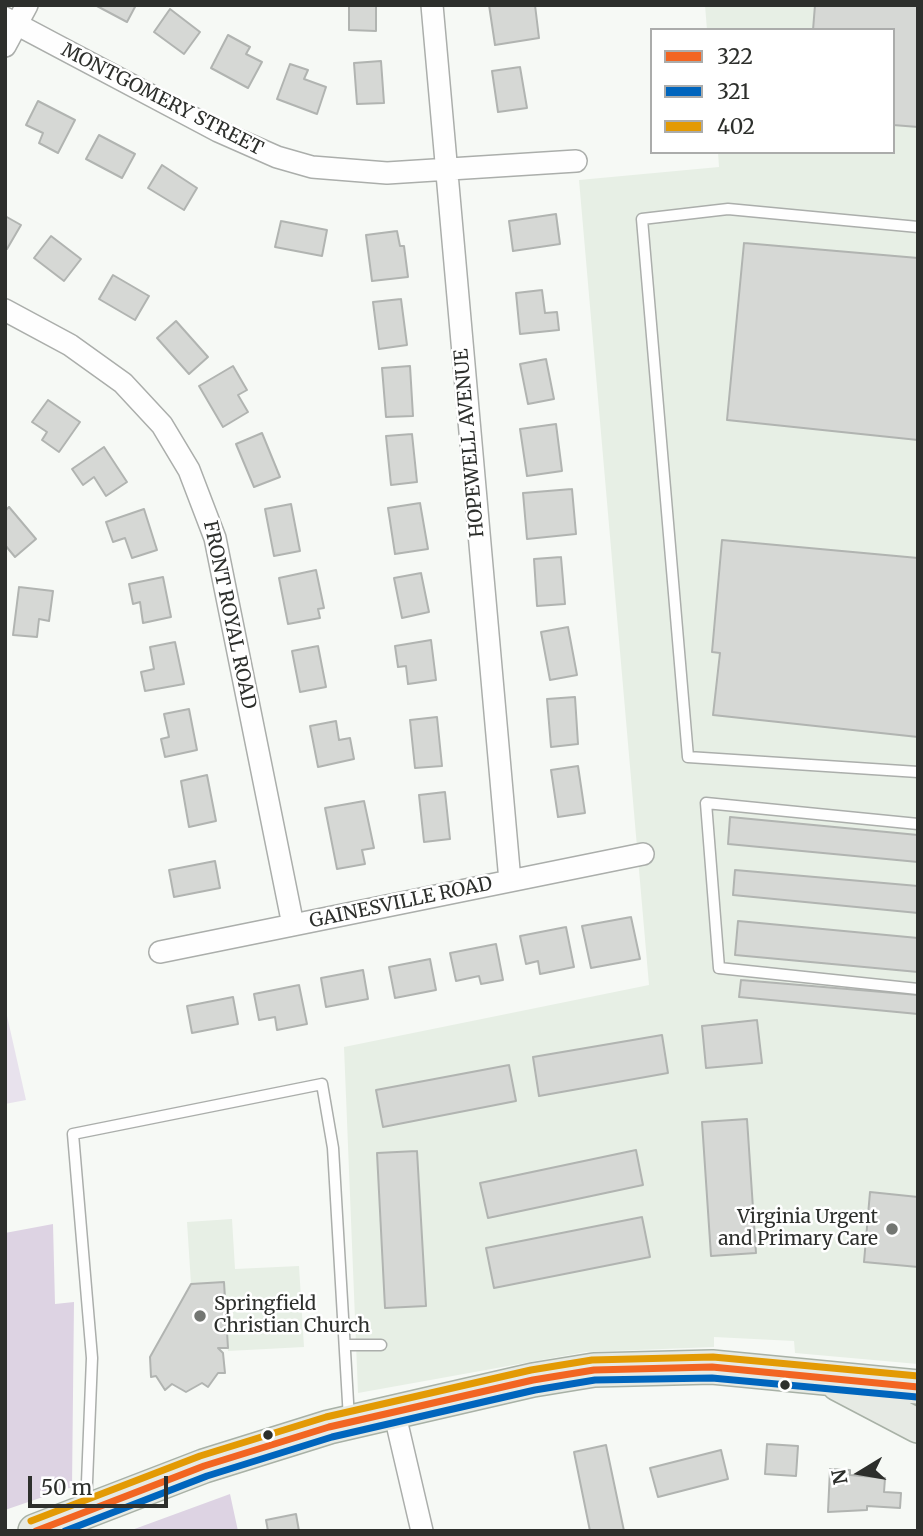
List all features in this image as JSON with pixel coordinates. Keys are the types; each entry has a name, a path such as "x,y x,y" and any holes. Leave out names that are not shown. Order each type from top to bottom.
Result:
{"main road":[{"path":"35,1531 204,1466 349,1422 533,1380 594,1370 712,1367 918,1387"},
{"path":"827,1378 918,1426"}],"street":[{"name":"HOPEWELL AVENUE","path":"432,5 510,881"},
{"name":"MONTGOMERY STREET","path":"16,16 218,131 277,157 352,172 446,170 576,161"},
{"path":"5,46 16,16"},
{"name":"FRONT ROYAL ROAD","path":"5,310 70,345 123,383 162,425 189,470 215,538 293,925"},
{"name":"GAINESVILLE ROAD","path":"160,952 643,854"},
{"path":"394,1411 422,1531"}],"lane":[{"path":"918,227 728,209 642,219 688,757 918,772"},
{"path":"918,824 706,803 719,968 918,989"},
{"path":"86,1511 92,1358 73,1134 322,1084 333,1148 349,1422"},
{"path":"345,1345 381,1345"}],"shaded area":[{"path":"705,5 918,5 918,1364 795,1353 794,1341 714,1337 714,1347 586,1352 358,1393 344,1047 649,985 579,180 719,167 718,154 895,154 895,28 707,28"},
{"path":"5,1007 26,1100 5,1104"},
{"path":"232,1219 235,1269 299,1266 304,1347 228,1351 224,1283 191,1284 187,1222"},
{"path":"53,1224 55,1304 74,1302 72,1487 5,1510 5,1233"},
{"path":"230,1494 238,1531 129,1531"}],"building":[{"path":"95,5 136,5 127,22"},
{"path":"349,5 376,5 376,31 349,30"},
{"path":"489,5 535,5 539,38 495,45"},
{"path":"815,5 918,5 918,127 895,125 895,28 813,28"},
{"path":"170,9 200,32 184,54 154,32"},
{"path":"228,35 250,47 246,54 262,62 248,88 211,68"},
{"path":"381,61 384,103 357,104 354,63"},
{"path":"290,64 308,70 304,79 326,87 317,114 277,99"},
{"path":"520,67 527,108 498,112 492,71"},
{"path":"38,101 75,120 58,153 39,143 43,133 26,125"},
{"path":"99,135 135,154 122,178 86,159"},
{"path":"162,165 197,188 184,210 148,188"},
{"path":"556,214 560,244 513,251 509,221"},
{"path":"5,216 21,225 7,249 5,248"},
{"path":"281,221 327,230 322,256 275,247"},
{"path":"397,231 400,246 404,246 408,277 372,281 366,235"},
{"path":"51,236 81,259 64,281 34,258"},
{"path":"744,243 918,258 918,440 727,420"},
{"path":"113,275 149,296 135,320 99,299"},
{"path":"542,290 545,313 557,312 559,330 520,334 516,293"},
{"path":"401,299 407,345 379,349 373,302"},
{"path":"176,321 208,357 189,374 157,338"},
{"path":"546,359 554,399 528,404 520,364"},
{"path":"233,366 247,390 238,395 248,412 223,427 199,386"},
{"path":"410,366 413,416 386,417 382,368"},
{"path":"48,400 80,422 59,452 42,440 47,432 32,422"},
{"path":"556,424 562,471 527,476 520,429"},
{"path":"262,433 280,477 254,487 236,444"},
{"path":"412,434 417,482 391,485 386,436"},
{"path":"104,447 127,482 106,496 94,477 83,485 72,469"},
{"path":"572,489 576,534 527,539 523,493"},
{"path":"420,503 428,549 395,554 388,508"},
{"path":"291,504 300,551 274,556 265,509"},
{"path":"9,507 36,539 15,557 5,545 5,511"},
{"path":"144,509 157,550 132,558 125,538 113,542 106,522"},
{"path":"722,540 918,558 918,737 713,715 720,653 712,652"},
{"path":"561,557 565,604 537,606 534,559"},
{"path":"316,570 324,608 318,609 320,618 288,624 279,578"},
{"path":"421,573 429,612 402,618 394,578"},
{"path":"163,577 171,617 143,623 140,602 133,604 129,584"},
{"path":"19,587 53,591 49,621 39,619 37,637 13,635"},
{"path":"568,627 577,675 550,680 541,632"},
{"path":"431,640 436,680 408,684 406,666 398,667 395,646"},
{"path":"175,642 184,684 145,691 141,672 154,669 150,647"},
{"path":"318,646 326,687 300,692 292,651"},
{"path":"575,697 578,744 551,747 547,699"},
{"path":"189,709 197,750 165,757 161,739 169,737 164,714"},
{"path":"437,717 442,766 415,768 410,720"},
{"path":"336,721 339,740 350,738 354,759 318,767 310,726"},
{"path":"578,766 585,813 558,817 551,770"},
{"path":"207,775 216,821 189,827 181,781"},
{"path":"445,792 450,839 424,842 419,795"},
{"path":"364,801 374,848 362,850 365,864 337,869 325,808"},
{"path":"730,817 918,835 918,862 728,844"},
{"path":"215,861 220,888 174,897 169,870"},
{"path":"735,870 918,886 918,913 733,895"},
{"path":"631,917 640,959 591,968 582,926"},
{"path":"738,921 918,938 918,972 735,955"},
{"path":"566,927 574,967 540,974 538,961 526,964 520,936"},
{"path":"496,944 503,980 481,984 479,976 456,981 450,953"},
{"path":"430,959 436,990 395,998 389,967"},
{"path":"363,970 368,999 326,1007 321,978"},
{"path":"741,980 918,995 918,1014 739,997"},
{"path":"299,985 307,1024 277,1030 275,1017 259,1020 254,994"},
{"path":"233,997 238,1024 192,1033 187,1006"},
{"path":"757,1020 762,1063 706,1068 702,1026"},
{"path":"662,1035 668,1073 539,1096 533,1057"},
{"path":"509,1065 516,1101 383,1127 376,1090"},
{"path":"747,1119 756,1253 711,1256 702,1122"},
{"path":"636,1150 643,1185 488,1218 480,1183"},
{"path":"417,1151 426,1306 385,1308 377,1153"},
{"name":"Virginia Urgent and Primary Care","path":"870,1192 918,1197 918,1267 864,1262"},
{"path":"642,1217 650,1257 494,1288 486,1248"},
{"name":"Springfield Christian Church","path":"224,1282 228,1348 218,1348 223,1353 225,1373 218,1373 208,1387 202,1383 186,1392 172,1384 165,1390 156,1376 151,1377 150,1357 191,1284"},
{"path":"767,1444 798,1446 796,1476 765,1474"},
{"path":"606,1445 624,1531 590,1531 574,1452"},
{"path":"721,1450 728,1479 658,1497 650,1468"},
{"path":"830,1469 850,1470 850,1475 885,1478 884,1492 901,1493 900,1508 867,1506 867,1510 828,1512"},
{"path":"296,1514 299,1531 268,1531 266,1520"}],"transit line":[{"name":"402","path":"31,1521 200,1456 326,1417 531,1370 592,1360 713,1357 918,1376"},
{"name":"322","path":"36,1531 204,1466 329,1427 533,1380 594,1370 712,1367 918,1387"},
{"name":"321","path":"65,1531 207,1476 332,1437 535,1390 595,1380 712,1378 917,1397"}],"place":[{"name":"Virginia Urgent and Primary Care","path":"892,1229"},
{"name":"Springfield Christian Church","path":"200,1316"}]}
